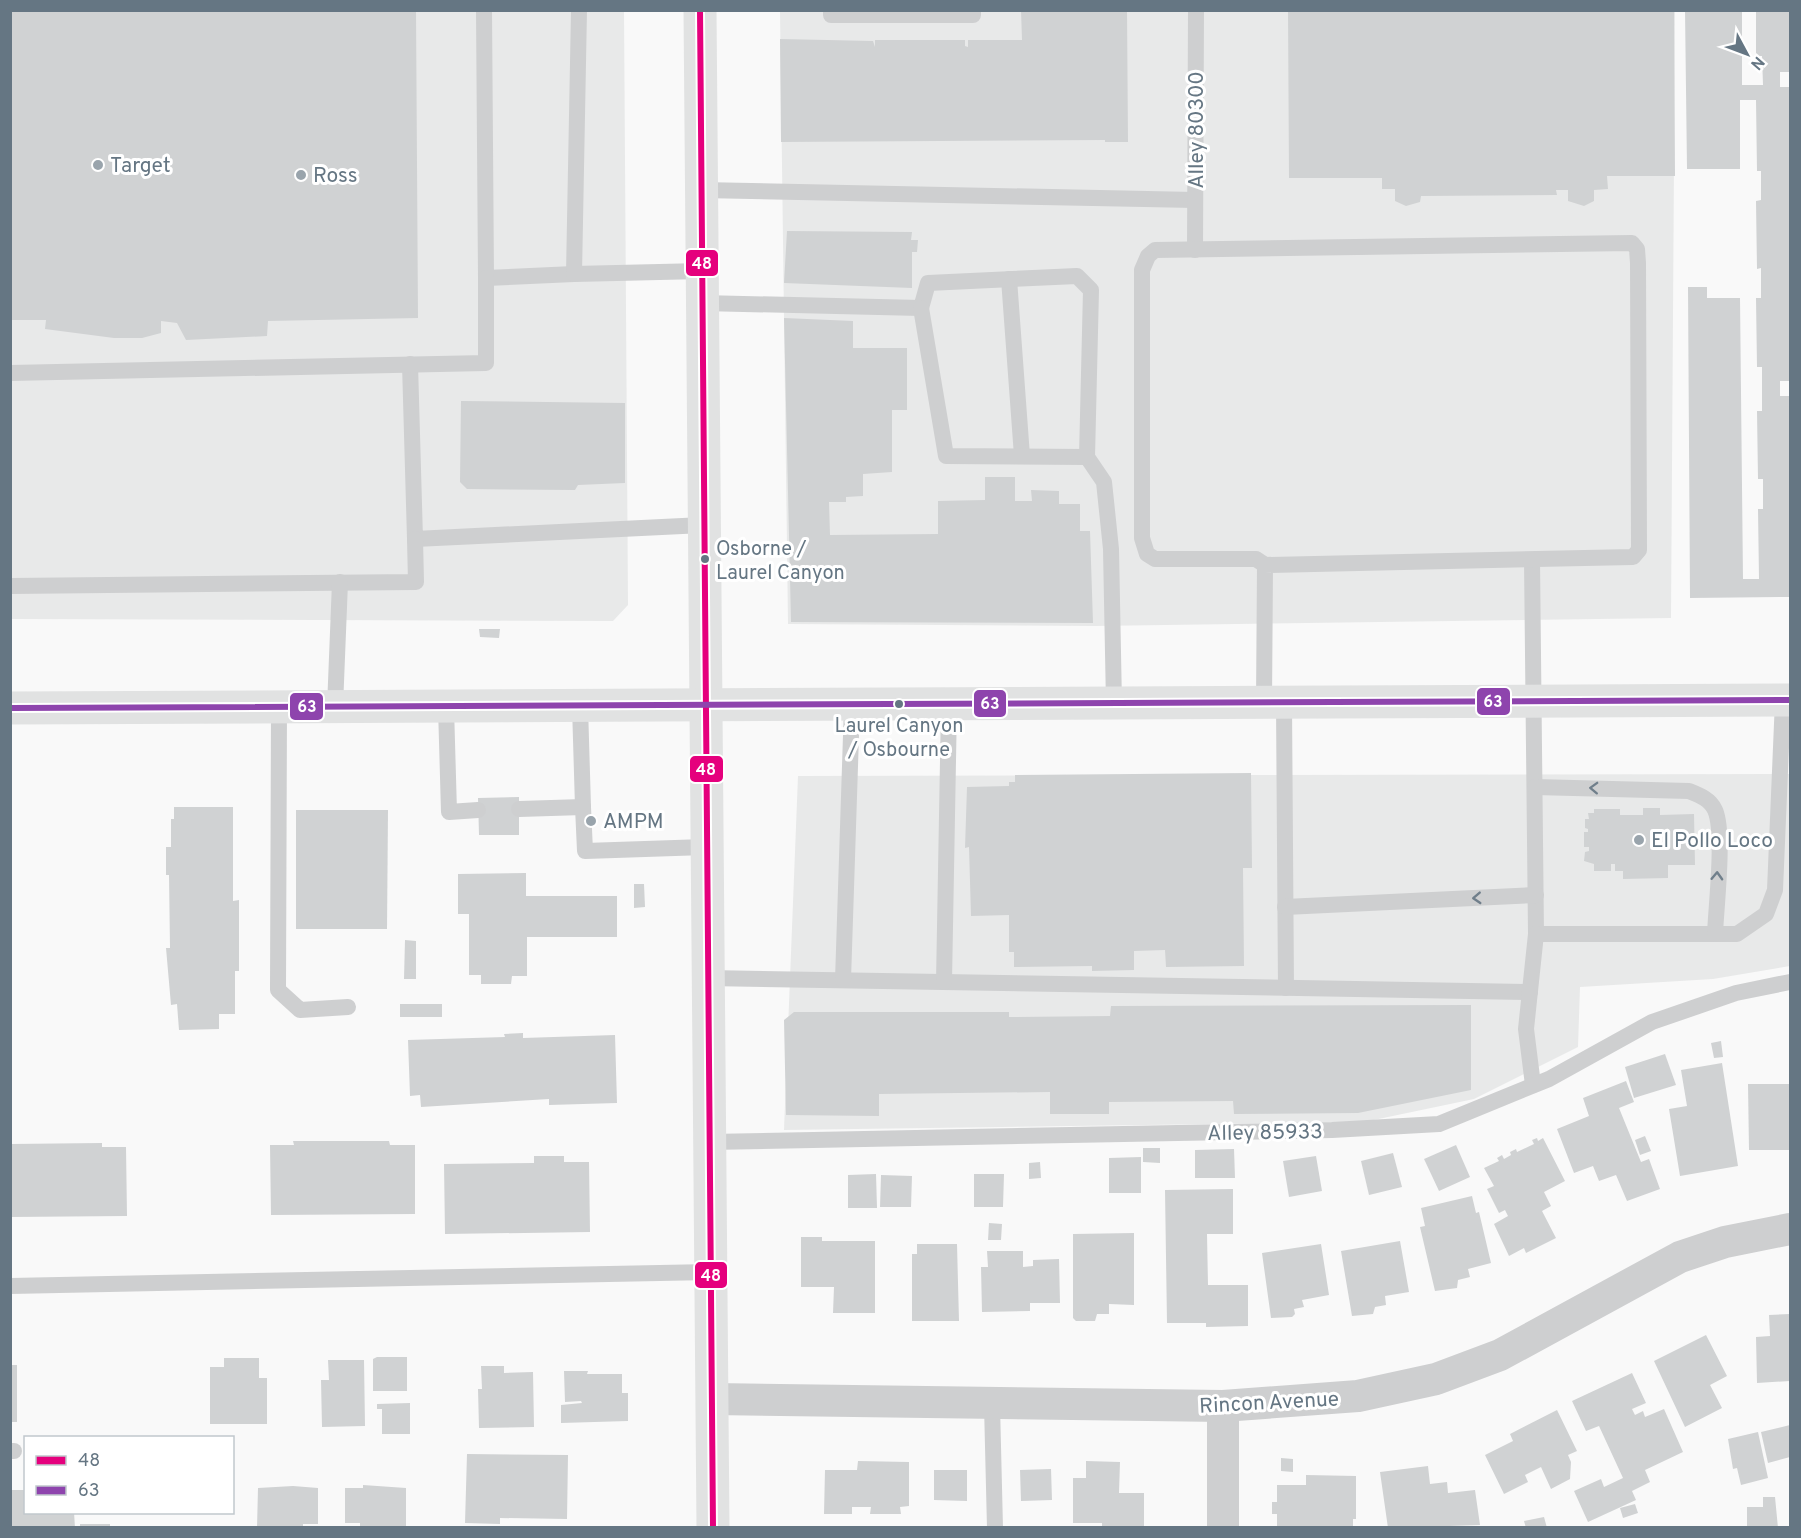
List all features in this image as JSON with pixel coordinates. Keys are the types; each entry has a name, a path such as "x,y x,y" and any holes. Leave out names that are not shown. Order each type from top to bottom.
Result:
{"main road":[{"path":"700,10 705,847 713,1527"},
{"path":"10,708 1787,700"}],"street":[{"name":"Rincon Avenue","path":"713,1399 789,1398 992,1405 1222,1406 1358,1396 1436,1379 1500,1355 1680,1257 1725,1242 1791,1229"},
{"path":"1222,1406 1223,1527"}],"lane":[{"path":"10,373 486,363 484,10"},
{"path":"574,274 579,10"},
{"path":"831,10 831,15 973,15 973,10"},
{"name":"Alley 80300","path":"1195,250 1196,10"},
{"path":"701,190 1195,200"},
{"path":"1632,243 1637,249 1638,263 1639,550 1633,557 1264,565 1256,559 1155,559 1146,554 1142,538 1142,270 1148,256 1155,250 1195,250 1632,243"},
{"path":"486,278 702,271"},
{"path":"1087,457 946,456 921,308 928,283 1077,276 1090,290 1087,457 1104,482 1111,549 1114,704"},
{"path":"1009,279 1022,456"},
{"path":"702,303 921,308"},
{"path":"10,586 416,582 410,364"},
{"path":"415,539 703,525"},
{"path":"1532,560 1536,934 1526,1029 1533,1085"},
{"path":"1264,565 1285,907 1286,988"},
{"path":"335,707 340,582"},
{"path":"1536,934 1737,934 1766,914 1775,890 1787,700"},
{"path":"843,980 852,705"},
{"path":"944,982 949,705"},
{"path":"446,706 449,812 478,810"},
{"path":"580,706 585,851 705,847"},
{"path":"279,707 278,990 300,1010 348,1007"},
{"path":"1535,787 1689,791 1705,798 1715,809 1719,827 1715,934"},
{"path":"519,809 583,807"},
{"path":"1285,907 1536,895"},
{"path":"707,978 1530,992"},
{"name":"Alley 85933","path":"709,1142 1332,1130 1439,1124 1533,1085 1652,1022 1736,993 1791,982"},
{"path":"10,1286 710,1272"},
{"path":"992,1405 995,1527"}],"shaded area":[{"path":"11,11 624,11 628,605 613,621 11,619"},
{"path":"780,11 1675,11 1671,618 1094,626 788,624"},
{"path":"1790,774 1790,966 1713,979 1580,987 1578,1047 1474,1099 1364,1122 784,1130 798,776"}],"building":[{"path":"10,10 416,10 418,318 268,321 267,336 186,340 177,323 161,321 161,333 142,338 114,338 45,329 46,320 10,320"},
{"path":"1021,10 1127,10 1128,142 1105,142 1105,140 781,142 780,39 873,41 875,47 875,40 965,40 965,46 968,47 968,40 1022,40"},
{"path":"1288,10 1674,10 1675,176 1607,176 1608,189 1594,190 1594,201 1584,206 1568,201 1568,190 1556,190 1557,195 1421,196 1420,202 1406,206 1395,201 1395,189 1382,189 1382,178 1289,178"},
{"path":"1685,10 1742,10 1742,85 1763,85 1762,56 1756,56 1756,10 1790,10 1790,72 1780,72 1780,87 1790,87 1790,381 1780,381 1780,396 1790,396 1790,597 1690,598 1688,287 1707,287 1707,298 1740,298 1743,579 1759,579 1758,509 1763,509 1763,479 1758,479 1757,411 1762,411 1762,367 1757,367 1756,298 1761,298 1761,268 1757,269 1756,201 1761,200 1761,171 1757,171 1756,100 1740,100 1740,169 1687,169"},
{"path":"787,231 912,232 911,240 918,240 917,252 912,252 912,288 784,283"},
{"path":"784,318 853,321 853,348 907,348 907,410 892,410 892,472 863,474 863,496 846,497 846,502 829,502 830,535 938,534 938,501 985,500 985,477 1015,477 1015,501 1032,501 1031,490 1059,491 1059,504 1080,504 1080,531 1090,531 1093,623 791,622"},
{"path":"461,401 625,403 625,483 578,485 575,490 467,489 460,482"},
{"path":"479,629 500,629 499,638 480,637"},
{"path":"1251,773 1252,868 1243,868 1244,966 1166,967 1165,950 1134,951 1134,970 1092,971 1092,966 1014,967 1014,952 1009,952 1009,915 971,916 969,847 965,848 967,787 1009,786 1009,782 1015,782 1015,775"},
{"path":"519,797 519,835 479,835 478,798"},
{"path":"174,807 233,807 233,901 239,900 239,971 235,971 235,1014 219,1014 219,1029 179,1030 177,1004 171,1005 166,948 170,948 169,875 166,875 166,847 171,847 171,819 174,819"},
{"name":"El Pollo Loco","path":"1643,808 1660,808 1660,815 1694,814 1695,865 1668,865 1668,878 1623,879 1623,871 1615,871 1615,864 1611,864 1611,871 1594,871 1594,864 1584,861 1585,852 1589,851 1589,847 1584,847 1584,832 1588,832 1585,828 1585,819 1589,819 1588,813 1594,813 1594,809 1620,809 1620,815 1643,815"},
{"path":"296,810 388,810 387,929 296,929"},
{"path":"526,873 526,896 617,896 617,937 527,937 527,976 512,976 511,984 481,984 481,975 469,975 469,914 458,914 458,874"},
{"path":"634,884 644,884 645,907 634,908"},
{"path":"405,940 416,941 416,979 404,979"},
{"path":"400,1004 442,1004 442,1017 400,1017"},
{"path":"1471,1005 1471,1090 1358,1113 1234,1114 1233,1101 1109,1102 1109,1114 1050,1114 1050,1092 879,1094 879,1116 786,1115 784,1020 794,1012 1009,1012 1009,1017 1110,1016 1111,1006"},
{"path":"523,1033 523,1038 615,1035 617,1103 549,1105 549,1099 421,1107 420,1095 410,1096 408,1040 505,1037 504,1034"},
{"path":"1721,1041 1723,1057 1714,1058 1711,1043"},
{"path":"1665,1054 1676,1085 1634,1098 1625,1067"},
{"path":"1722,1063 1738,1166 1680,1176 1669,1109 1687,1106 1681,1070"},
{"path":"1626,1081 1634,1102 1619,1108 1641,1162 1649,1159 1660,1189 1627,1201 1616,1175 1599,1181 1593,1166 1574,1173 1557,1129 1589,1116 1583,1098"},
{"path":"1748,1084 1790,1084 1790,1150 1749,1150"},
{"path":"1645,1136 1651,1151 1640,1155 1635,1140"},
{"path":"1537,1138 1538,1141 1543,1138 1565,1181 1544,1192 1551,1206 1542,1211 1556,1238 1526,1253 1524,1248 1509,1256 1494,1224 1508,1216 1505,1210 1499,1213 1487,1189 1494,1186 1484,1168 1499,1161 1497,1158 1502,1155 1504,1159 1516,1149 1517,1152 1534,1144 1532,1140"},
{"path":"293,1141 389,1141 390,1145 415,1145 415,1214 271,1215 270,1145 294,1145"},
{"path":"102,1143 102,1147 126,1147 127,1216 10,1217 10,1144"},
{"path":"1456,1145 1470,1177 1439,1191 1424,1159"},
{"path":"1143,1148 1160,1148 1160,1163 1143,1162"},
{"path":"1234,1149 1235,1178 1195,1178 1195,1150"},
{"path":"1393,1153 1402,1187 1369,1195 1361,1161"},
{"path":"534,1156 564,1156 564,1162 589,1162 590,1232 445,1234 444,1164 534,1163"},
{"path":"1316,1156 1322,1191 1289,1197 1283,1161"},
{"path":"1141,1157 1141,1193 1109,1193 1109,1158"},
{"path":"1040,1162 1041,1178 1029,1179 1029,1163"},
{"path":"876,1174 877,1208 848,1208 848,1175"},
{"path":"974,1174 1004,1174 1003,1207 974,1207"},
{"path":"881,1175 912,1176 911,1207 880,1207"},
{"path":"1233,1189 1233,1234 1207,1234 1208,1285 1248,1285 1248,1326 1206,1327 1206,1323 1167,1323 1165,1190"},
{"path":"1472,1196 1476,1213 1479,1212 1491,1263 1468,1269 1470,1277 1458,1280 1457,1288 1435,1291 1420,1227 1425,1226 1421,1208"},
{"path":"989,1223 1002,1224 1001,1240 988,1240"},
{"path":"1134,1233 1134,1305 1109,1304 1109,1314 1097,1314 1095,1321 1076,1321 1073,1318 1073,1234"},
{"path":"801,1237 822,1237 822,1241 875,1241 875,1313 833,1313 834,1287 801,1287"},
{"path":"1400,1241 1409,1292 1385,1296 1386,1305 1375,1307 1373,1314 1352,1316 1341,1251"},
{"path":"917,1244 957,1244 959,1321 912,1321 912,1254 917,1254"},
{"path":"1321,1244 1329,1295 1302,1300 1304,1307 1294,1309 1295,1314 1292,1317 1271,1318 1262,1253"},
{"path":"987,1251 1023,1251 1023,1267 1033,1266 1033,1260 1059,1259 1060,1303 1030,1303 1030,1311 982,1312 981,1267 988,1267"},
{"path":"1790,1314 1790,1381 1757,1383 1756,1337 1770,1336 1769,1315"},
{"path":"1706,1335 1727,1376 1710,1385 1722,1408 1685,1427 1654,1361"},
{"path":"407,1357 407,1391 373,1391 373,1359"},
{"path":"224,1358 259,1358 259,1378 267,1378 267,1424 210,1424 210,1367 224,1367"},
{"path":"328,1360 364,1360 365,1426 322,1427 321,1380 329,1380"},
{"path":"10,1365 17,1365 17,1422 10,1422"},
{"path":"481,1366 504,1366 504,1373 533,1372 534,1427 479,1428 478,1389 482,1389"},
{"path":"564,1371 588,1371 587,1374 622,1374 622,1393 628,1393 628,1421 561,1423 561,1405 582,1403 581,1401 565,1402"},
{"path":"1632,1373 1646,1403 1632,1409 1635,1415 1643,1411 1645,1417 1664,1409 1683,1452 1645,1470 1650,1482 1632,1491 1636,1500 1588,1522 1574,1491 1601,1479 1604,1487 1623,1478 1599,1426 1586,1431 1572,1401"},
{"path":"410,1403 410,1434 382,1434 382,1409 377,1409 377,1404"},
{"path":"1557,1410 1577,1451 1568,1455 1571,1462 1570,1479 1551,1489 1541,1467 1525,1475 1528,1482 1504,1494 1485,1455 1513,1441 1510,1434"},
{"path":"1790,1425 1790,1457 1768,1463 1761,1432"},
{"path":"1758,1432 1768,1478 1741,1485 1737,1468 1733,1469 1728,1439"},
{"path":"467,1454 568,1455 567,1519 500,1518 500,1524 465,1523"},
{"path":"1281,1458 1293,1459 1293,1472 1281,1471"},
{"path":"858,1461 909,1462 909,1506 900,1507 901,1514 870,1514 871,1507 852,1507 852,1514 824,1514 825,1470 857,1470"},
{"path":"1086,1461 1120,1462 1119,1493 1144,1493 1144,1528 1102,1528 1102,1523 1073,1523 1073,1478 1086,1478"},
{"path":"1428,1466 1430,1484 1447,1482 1448,1493 1475,1490 1480,1525 1388,1528 1380,1472"},
{"path":"1051,1469 1052,1500 1021,1501 1020,1470"},
{"path":"934,1470 967,1470 967,1501 934,1500"},
{"path":"1306,1475 1356,1476 1356,1519 1353,1519 1353,1526 1277,1527 1277,1514 1272,1514 1272,1502 1277,1502 1277,1485 1306,1485"},
{"path":"363,1485 406,1488 406,1528 360,1528 360,1523 345,1523 345,1488 363,1488"},
{"path":"293,1486 318,1488 318,1524 303,1524 303,1528 257,1528 258,1488"},
{"path":"10,1490 24,1490 24,1514 74,1514 75,1528 10,1528"},
{"path":"1763,1497 1775,1497 1778,1528 1747,1528 1747,1507 1763,1507"},
{"path":"1635,1504 1638,1513 1623,1518 1620,1508"},
{"path":"1544,1517 1547,1528 1526,1528 1524,1521"},
{"path":"80,1524 110,1524 110,1528 80,1528"}],"transit line":[{"name":"48","path":"700,10 713,1528"},
{"name":"63","path":"10,708 1790,700"}],"place":[{"name":"Target","path":"98,165"},
{"name":"Ross","path":"301,175"},
{"name":"Osborne / Laurel Canyon","path":"705,559"},
{"name":"Laurel Canyon / Osbourne","path":"899,704"},
{"name":"AMPM","path":"591,821"},
{"name":"El Pollo Loco","path":"1639,840"}]}
